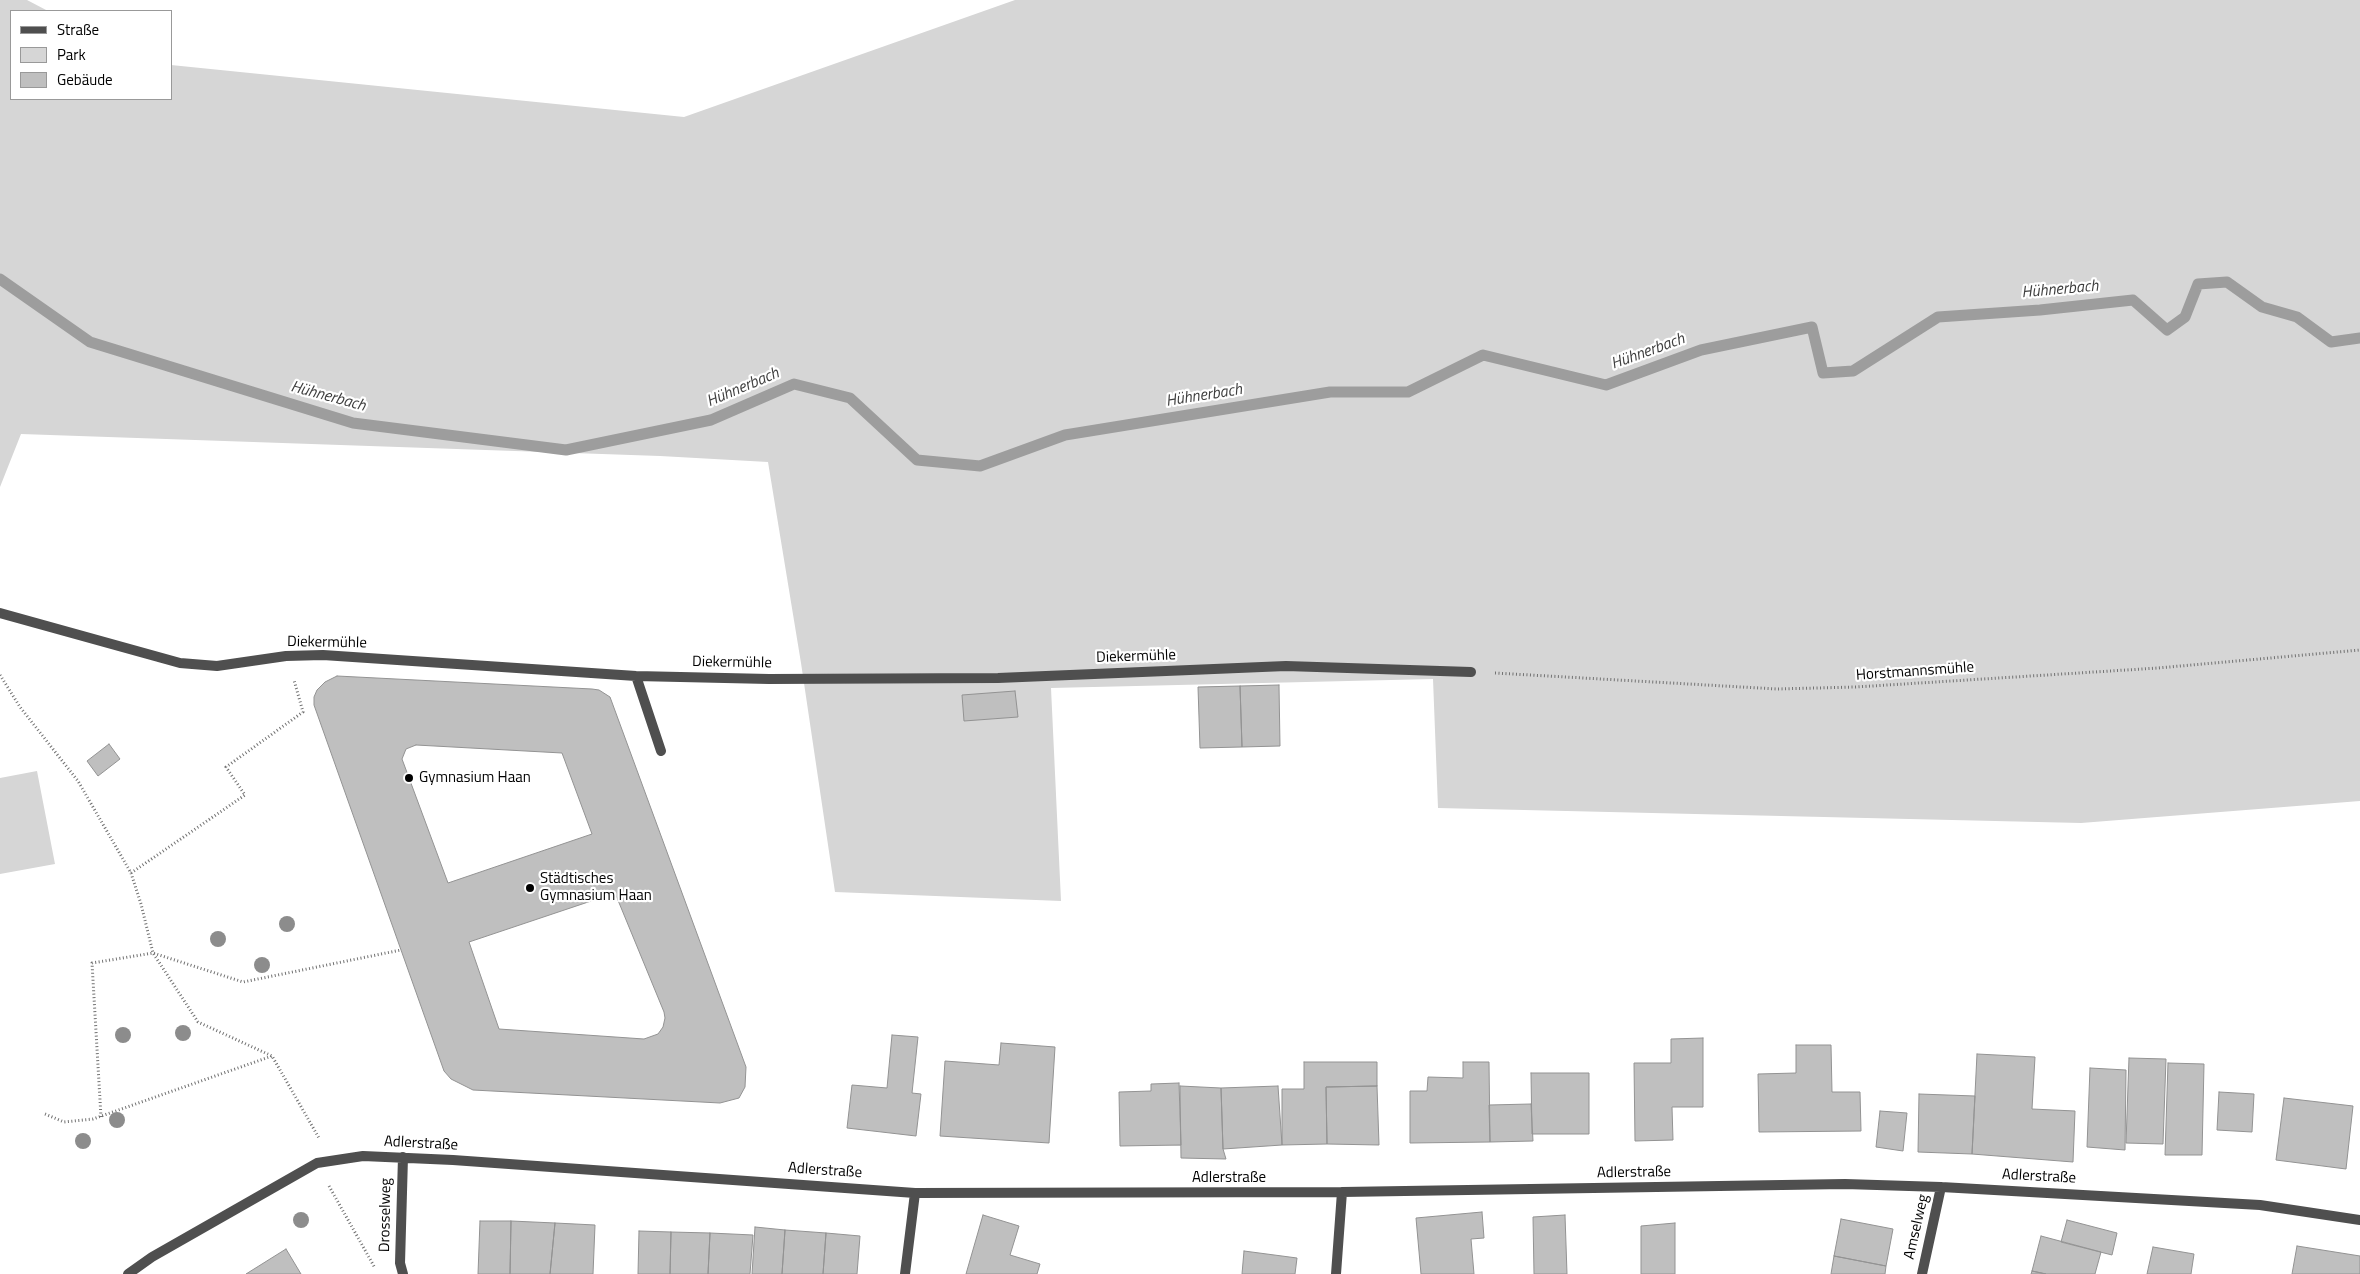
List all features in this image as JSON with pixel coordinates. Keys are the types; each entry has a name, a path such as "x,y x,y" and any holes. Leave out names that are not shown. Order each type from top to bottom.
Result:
{"street":[{"name":"Diekermühle","path":"0,613 180,663 217,666 286,656 323,655 636,676 769,679 998,678 1286,666 1471,672"},
{"path":"636,676 661,752"},
{"name":"Adlerstraße","path":"128,1274 152,1257 317,1163 363,1156 403,1157 915,1193 1342,1192 1845,1184 1941,1187 2260,1205 2360,1220"},
{"name":"Drosselweg","path":"403,1157 400,1263 403,1274"},
{"name":"Amselweg","path":"1922,1274 1941,1187"},
{"path":"1336,1274 1342,1192"},
{"path":"905,1274 915,1193"}],"path":[{"name":"Horstmannsmühle","path":"1471,672 1777,689 1856,687 2158,668 2360,650"},
{"path":"0,675 20,706 78,781 131,873 153,953 198,1022 272,1056 321,1143"},
{"path":"131,873 245,794 226,767 303,712 296,689"},
{"path":"101,1117 92,963 153,953 243,982 401,950"},
{"path":"45,1114 64,1122 101,1117 272,1056"},
{"path":"317,1163 372,1265 381,1274"}],"green space":[{"path":"0,0 27,0 46,10 10,10 10,100 172,100 172,65 684,117 1015,0 2360,0 2360,801 2081,823 1438,808 1433,679 1051,688 1061,901 835,892 801,663 768,462 660,456 21,434 0,487"},
{"path":"37,771 55,864 0,874 0,778"}],"building":[{"name":"Städtisches Gymnasium Haan","path":"337,676 592,689 599,690 610,697 746,1067 745,1087 739,1098 720,1103 473,1090 451,1079 444,1071 314,705 314,697 317,690 325,682","holes":["416,745 562,753 592,834 448,883 402,759 406,749","615,893 664,1012 663,1027 658,1034 644,1039 499,1029 469,942"]},
{"path":"1279,685 1280,746 1242,747 1240,686"},
{"path":"1240,686 1242,747 1200,748 1198,687"},
{"path":"1015,691 1018,717 964,721 962,695"},
{"path":"109,744 120,759 98,776 87,761"},
{"path":"892,1035 918,1037 912,1093 921,1094 916,1136 847,1128 852,1085 887,1088"},
{"path":"1703,1038 1703,1107 1672,1107 1673,1140 1635,1141 1634,1063 1671,1063 1671,1039"},
{"path":"1001,1043 1055,1047 1049,1143 940,1136 945,1061 999,1065"},
{"path":"1796,1045 1831,1045 1832,1092 1860,1092 1861,1131 1759,1132 1758,1074 1796,1073"},
{"path":"1977,1054 2035,1057 2032,1109 2075,1111 2073,1162 1972,1154"},
{"path":"2129,1058 2166,1059 2163,1144 2126,1143"},
{"path":"1304,1062 1377,1062 1377,1086 1326,1087 1327,1144 1282,1145 1282,1089 1304,1089"},
{"path":"1463,1062 1489,1062 1490,1142 1410,1143 1410,1091 1427,1091 1428,1077 1463,1078"},
{"path":"2168,1063 2204,1064 2202,1155 2165,1155"},
{"path":"2090,1068 2126,1070 2125,1150 2087,1147"},
{"path":"1531,1073 1589,1073 1589,1134 1532,1134"},
{"path":"1179,1083 1181,1145 1120,1146 1119,1092 1151,1091 1151,1084"},
{"path":"1180,1086 1221,1088 1223,1149 1226,1159 1181,1158"},
{"path":"1278,1086 1282,1145 1223,1149 1221,1088"},
{"path":"1377,1086 1379,1145 1327,1144 1326,1087"},
{"path":"2219,1092 2254,1094 2252,1132 2217,1130"},
{"path":"1919,1094 1975,1096 1972,1154 1918,1152"},
{"path":"2284,1098 2353,1106 2346,1169 2276,1160"},
{"path":"1531,1104 1533,1141 1490,1142 1489,1105"},
{"path":"1880,1111 1907,1113 1903,1151 1876,1147"},
{"path":"1482,1212 1484,1238 1471,1239 1474,1274 1421,1274 1416,1218"},
{"path":"983,1215 1019,1226 1010,1255 1040,1264 1037,1274 966,1274"},
{"path":"1565,1215 1567,1274 1534,1274 1533,1217"},
{"path":"1841,1219 1893,1229 1886,1266 1834,1256"},
{"path":"2067,1220 2117,1233 2112,1255 2061,1242"},
{"path":"480,1221 511,1221 510,1274 478,1274"},
{"path":"511,1221 555,1223 550,1274 510,1274"},
{"path":"555,1223 595,1225 593,1274 550,1274"},
{"path":"1675,1223 1675,1274 1641,1274 1641,1226"},
{"path":"755,1227 785,1230 782,1274 752,1274"},
{"path":"785,1230 826,1233 823,1274 782,1274"},
{"path":"639,1231 671,1232 670,1274 638,1274"},
{"path":"671,1232 710,1233 708,1274 670,1274"},
{"path":"710,1233 753,1235 750,1274 708,1274"},
{"path":"826,1233 860,1236 857,1274 823,1274"},
{"path":"2041,1236 2101,1252 2095,1274 2046,1274 2032,1271"},
{"path":"2297,1246 2360,1256 2360,1274 2292,1274"},
{"path":"2153,1247 2194,1254 2191,1274 2147,1274"},
{"path":"286,1249 301,1274 246,1274"},
{"path":"1244,1251 1297,1258 1295,1274 1242,1274"},
{"path":"1834,1256 1886,1266 1885,1274 1831,1274"},
{"path":"2032,1271 2046,1274 2031,1274"}],"waterway":[{"name":"Hühnerbach","path":"0,279 90,342 353,423 566,450 711,420 794,384 850,398 917,460 980,466 1065,435 1330,392 1408,392 1483,355 1606,385 1701,350 1812,327 1823,373 1853,371 1938,317 2040,310 2133,300 2167,330 2185,317 2198,284 2227,282 2262,307 2297,317 2331,342 2360,338"}],"place":[{"name":"Gymnasium Haan","path":"409,778"},
{"name":"Städtisches Gymnasium Haan","path":"530,888"}]}
